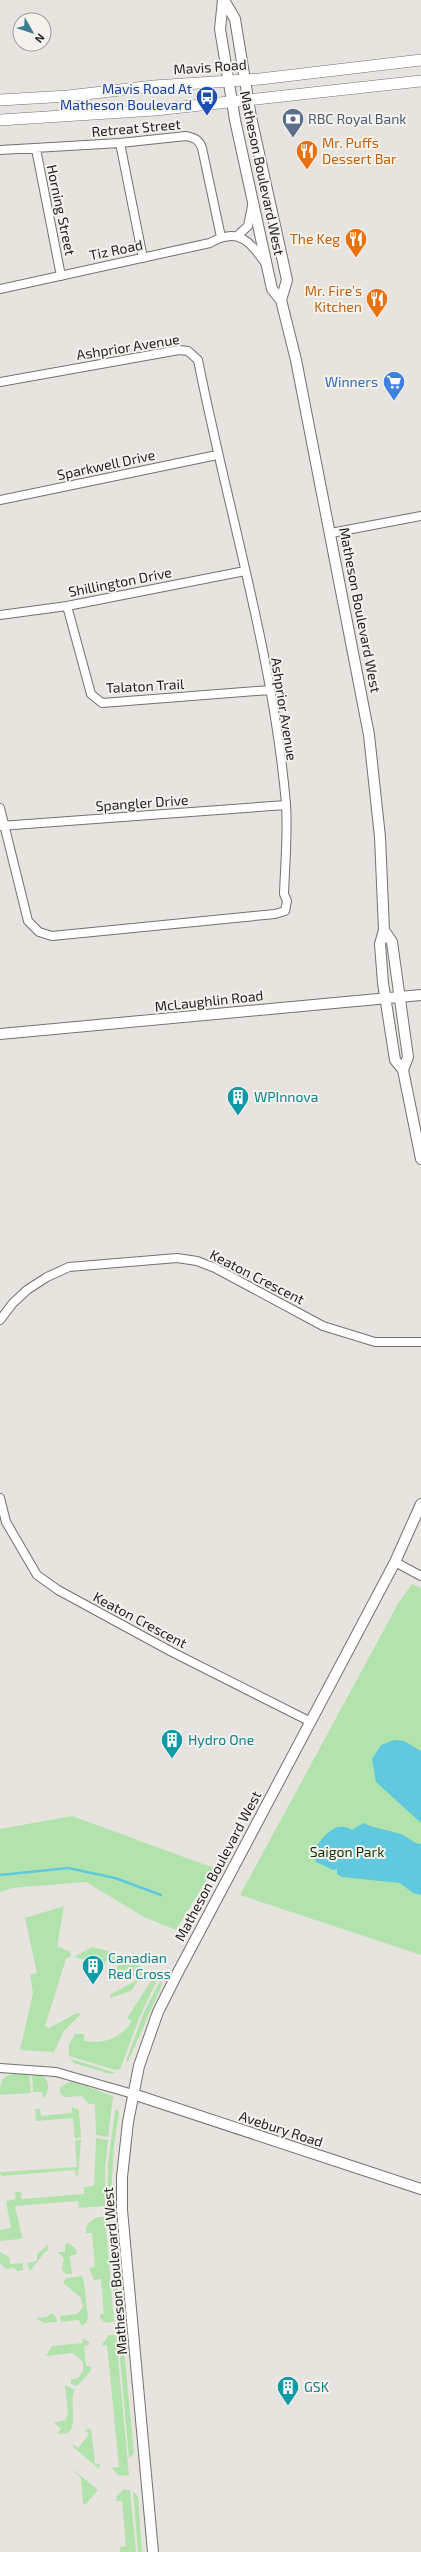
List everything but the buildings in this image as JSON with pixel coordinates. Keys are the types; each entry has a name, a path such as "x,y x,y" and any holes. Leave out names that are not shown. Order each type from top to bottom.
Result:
{"main road":[{"name":"Mavis Road","path":"0,100 68,96 154,86 246,80 421,60"},
{"path":"0,120 154,110 421,81"}],"street":[{"name":"Matheson Boulevard West","path":"224,0 235,19 249,99 287,280 280,300"},
{"name":"Matheson Boulevard West","path":"224,0 220,29 228,81 252,205 272,289 280,300 296,360 369,735 380,837 384,930 380,944 384,999 395,1060 403,1070 421,1159"},
{"name":"Retreat Street","path":"0,150 120,143 186,136 200,141 221,237"},
{"path":"120,143 143,258"},
{"name":"Horning Street","path":"36,149 61,276"},
{"path":"252,205 248,226 237,236 252,244 268,268"},
{"name":"Tiz Road","path":"0,289 210,243 221,237 237,236"},
{"name":"Ashprior Avenue","path":"0,382 179,350 188,351 198,360 217,455 245,571 270,690 286,805 285,911 275,914 52,936 39,932 28,921 2,826"},
{"name":"Sparkwell Drive","path":"0,500 217,455"},
{"path":"331,534 421,516"},
{"name":"Shillington Drive","path":"0,615 67,606 245,571"},
{"name":"Talaton Trail","path":"67,606 91,694 102,703 270,690"},
{"name":"Spangler Drive","path":"2,826 286,805"},
{"path":"0,808 2,826"},
{"name":"Matheson Boulevard West","path":"384,930 392,942 408,1057 403,1070"},
{"name":"McLaughlin Road","path":"0,1034 421,995"},
{"name":"Keaton Crescent","path":"0,1320 13,1303 27,1290 47,1277 69,1268 177,1258 197,1261 215,1268 323,1326 375,1342 421,1342"},
{"name":"Keaton Crescent","path":"0,1498 6,1522 37,1575 58,1590 172,1652 311,1722"},
{"name":"Matheson Boulevard West","path":"153,2552 122,2210 124,2149 139,2066 158,2012 230,1872 395,1562 421,1504"},
{"path":"395,1562 421,1576"},
{"path":"0,2068 43,2069 133,2094"},
{"name":"Avebury Road","path":"133,2094 421,2189"}],"green space":[{"name":"Saigon Park","path":"412,1584 421,1588 421,1955 240,1895 399,1602"},
{"path":"72,1816 214,1868 176,1930 144,1917 86,1882 12,1888 0,1892 0,1829"},
{"path":"64,1906 57,1946 70,1952 71,1956 66,1959 45,2026 49,2028 77,2013 81,2014 64,2031 54,2052 20,2050 33,1993 30,1975 37,1973 25,1918"},
{"path":"92,1947 113,1952 112,1956 117,1958 114,1963 106,1961 104,1965 74,1957"},
{"path":"122,1956 140,1966 143,1973 131,1991 110,1998 111,1994 137,1980 137,1977 116,1970"},
{"path":"155,1975 159,1976 140,2016 120,2069 115,2070 69,2056 69,2045 75,2034 84,2034 84,2041 98,2042 111,2039 122,2032 132,2021 127,2018"},
{"path":"161,1979 162,1985 128,2062 126,2061 144,2012"},
{"path":"71,2059 116,2073 110,2074 74,2063"},
{"path":"19,2073 29,2074 31,2093 0,2095 1,2085 4,2079 9,2075"},
{"path":"32,2074 42,2075 47,2080 48,2089 43,2099 42,2092 33,2092"},
{"path":"72,2081 113,2096 108,2137 96,2135 95,2104 89,2104 82,2096 64,2097 60,2093 60,2087"},
{"path":"72,2107 79,2110 81,2137 75,2139 73,2118 36,2121 35,2109 40,2109 41,2116 72,2113"},
{"path":"115,2110 118,2110 119,2113 114,2145 111,2199 107,2204 108,2163"},
{"path":"96,2138 108,2140 105,2168 105,2206 79,2208 78,2201 15,2206 22,2237 20,2239 0,2241 0,2230 11,2228 6,2201 16,2199 15,2192 21,2192 22,2199 84,2194 84,2187 94,2186"},
{"path":"77,2140 81,2140 78,2176 76,2177 75,2170 2,2176 0,2174 0,2172 77,2167 75,2142"},
{"path":"99,2217 105,2217 114,2321 110,2322 104,2322 100,2318 100,2314 104,2314 101,2279 94,2280 89,2268 95,2267 92,2233 86,2233 86,2227 89,2223"},
{"path":"107,2218 111,2224 120,2314 116,2319"},
{"path":"68,2243 75,2248 77,2254 70,2256 72,2274 65,2274 62,2269 64,2258 58,2252 65,2252 65,2244"},
{"path":"48,2245 48,2251 45,2252 30,2271 27,2263 37,2261 37,2254"},
{"path":"0,2252 9,2257 10,2264 23,2263 23,2270 17,2271 14,2268 6,2269 0,2263"},
{"path":"82,2276 88,2318 86,2323 81,2326 79,2320 61,2322 60,2316 77,2314 83,2307 81,2298 63,2283 66,2278"},
{"path":"51,2313 56,2317 57,2322 44,2323 36,2318 47,2317"},
{"path":"109,2335 116,2335 129,2476 118,2475 112,2468 119,2467 107,2345 101,2346"},
{"path":"118,2336 123,2340 134,2453 129,2458"},
{"path":"82,2338 89,2342 89,2345 84,2346 86,2366 91,2366 91,2371 77,2386 71,2384 71,2380 78,2378 83,2371 83,2362 73,2353 46,2356 52,2346 83,2343"},
{"path":"65,2385 75,2390 73,2396 72,2425 70,2430 65,2433 57,2433 61,2429 54,2423 65,2420 68,2414"},
{"path":"91,2429 95,2464 100,2464 99,2469 73,2447 73,2444 78,2448 89,2434 85,2430"},
{"path":"71,2468 98,2490 86,2504 83,2504 81,2478"},
{"path":"124,2489 130,2490 136,2552 120,2552 120,2547 126,2546 122,2501 116,2501 117,2496"},
{"path":"133,2491 138,2496 142,2552 138,2552"}],"water":[{"path":"394,1740 404,1741 421,1751 421,1823 376,1782 372,1759 381,1745"},
{"path":"363,1823 401,1834 421,1844 421,1895 413,1893 400,1883 342,1877 337,1874 337,1869 333,1870 316,1862 313,1850 325,1835 334,1828 346,1827 352,1830"}],"waterway":[{"path":"0,1875 68,1868 115,1878 161,1895"}],"place":[{"name":"Mavis Road At Matheson Boulevard","path":"207,116"},
{"name":"RBC Royal Bank","path":"293,138"},
{"name":"Mr. Puffs Dessert Bar","path":"307,170"},
{"name":"The Keg","path":"356,258"},
{"name":"Mr. Fire’s Kitchen","path":"377,318"},
{"name":"Winners","path":"394,402"},
{"name":"WPInnova","path":"238,1116"},
{"name":"Hydro One","path":"172,1760"},
{"name":"Canadian Red Cross","path":"93,1986"},
{"name":"GSK","path":"288,2406"}]}
